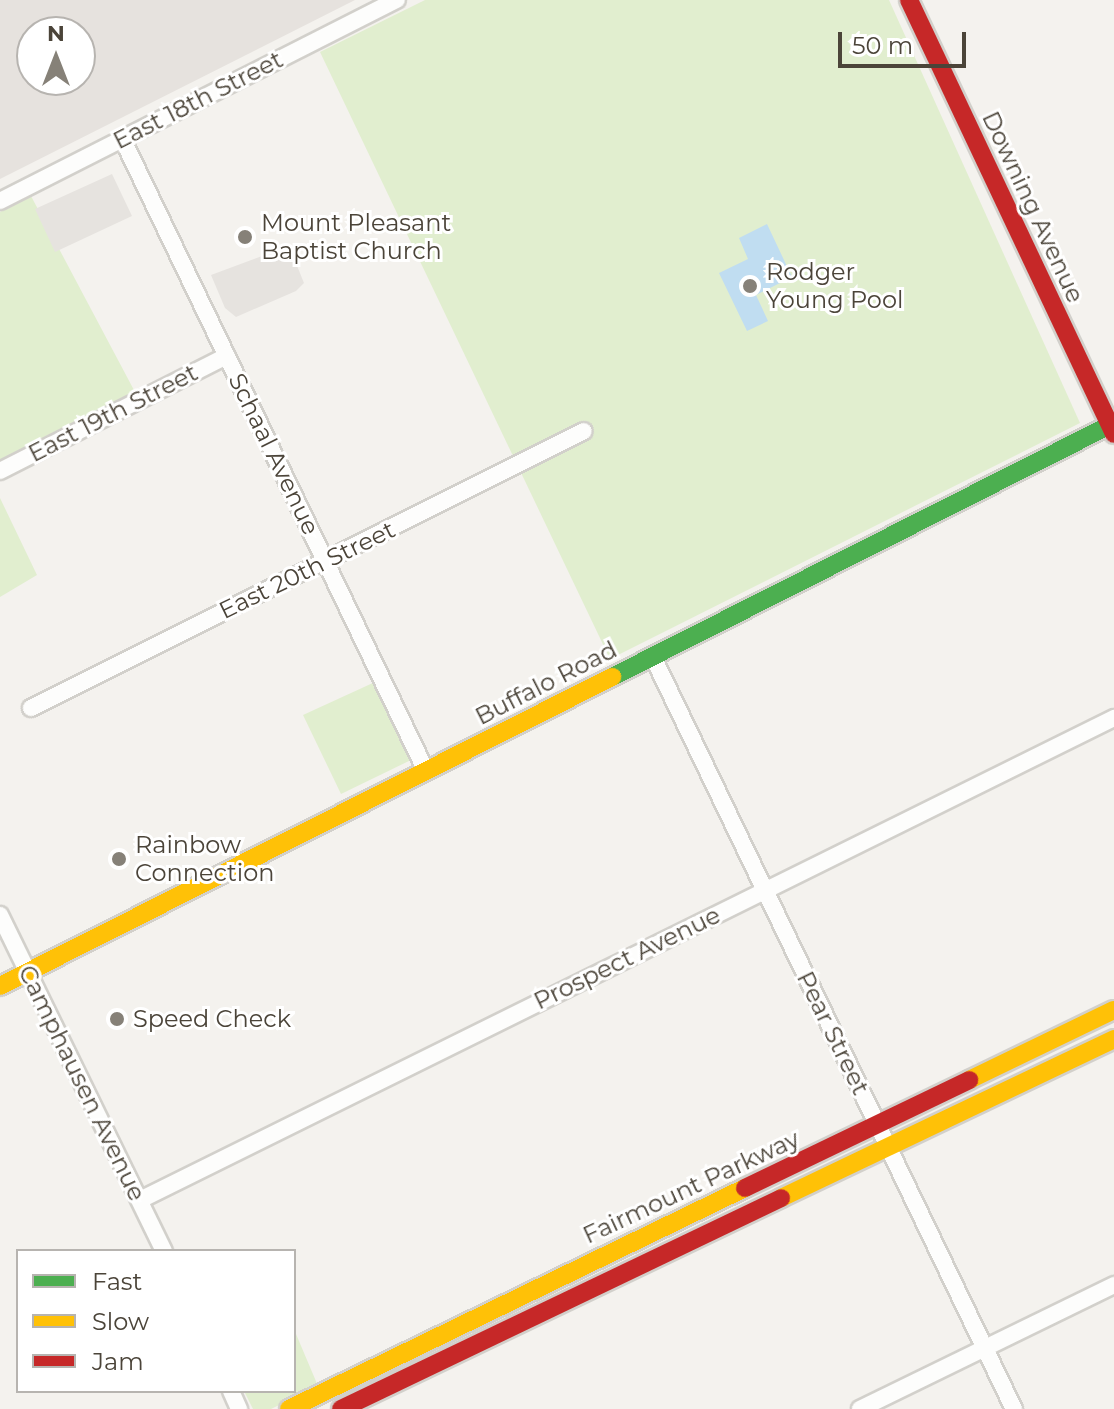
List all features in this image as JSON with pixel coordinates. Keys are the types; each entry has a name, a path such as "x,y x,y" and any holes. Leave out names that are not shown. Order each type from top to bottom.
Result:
{"street":[{"name":"East 18th Street","path":"0,201 397,0"},
{"name":"Downing Avenue","path":"909,0 1113,427"},
{"name":"Schaal Avenue","path":"122,138 426,771"},
{"name":"East 19th Street","path":"0,471 227,356"},
{"name":"Buffalo Road","path":"0,986 1113,427"},
{"name":"East 20th Street","path":"31,708 584,431"},
{"name":"Pear Street","path":"653,657 1014,1409"},
{"name":"Prospect Avenue","path":"140,1200 1114,718"},
{"name":"Camphausen Avenue","path":"0,915 163,1249"},
{"name":"Fairmount Parkway","path":"289,1409 1114,1010"},
{"name":"Fairmount Parkway","path":"341,1409 1114,1039"},
{"path":"860,1409 1114,1285"}],"shaded area":[{"path":"0,0 355,0 0,179"},
{"path":"112,174 132,216 55,252 35,209"},
{"path":"289,246 304,283 296,291 236,317 225,308 211,275"}],"green space":[{"path":"425,0 889,0 1080,423 610,659 320,52"},
{"path":"31,196 135,392 0,463 0,212"},
{"path":"0,498 37,575 0,597"},
{"path":"375,682 411,760 341,794 303,715"},
{"path":"296,1334 318,1386 271,1409 253,1409 245,1393 296,1393"}],"water":[{"name":"Rodger Young Pool","path":"767,224 792,277 756,295 768,321 747,331 719,273 748,259 739,238"}],"traffic: fast":[{"path":"612,677 1114,423"}],"traffic: slow":[{"path":"0,986 612,677"},
{"path":"969,1080 1114,1010"},
{"path":"781,1198 1114,1039"},
{"path":"289,1409 745,1188"}],"traffic: jam":[{"path":"909,0 1114,434"},
{"path":"745,1188 969,1080"},
{"path":"341,1409 781,1198"}],"place":[{"name":"Mount Pleasant Baptist Church","path":"245,237"},
{"name":"Rodger Young Pool","path":"750,286"},
{"name":"Rainbow Connection","path":"119,859"},
{"name":"Speed Check","path":"117,1019"}]}
